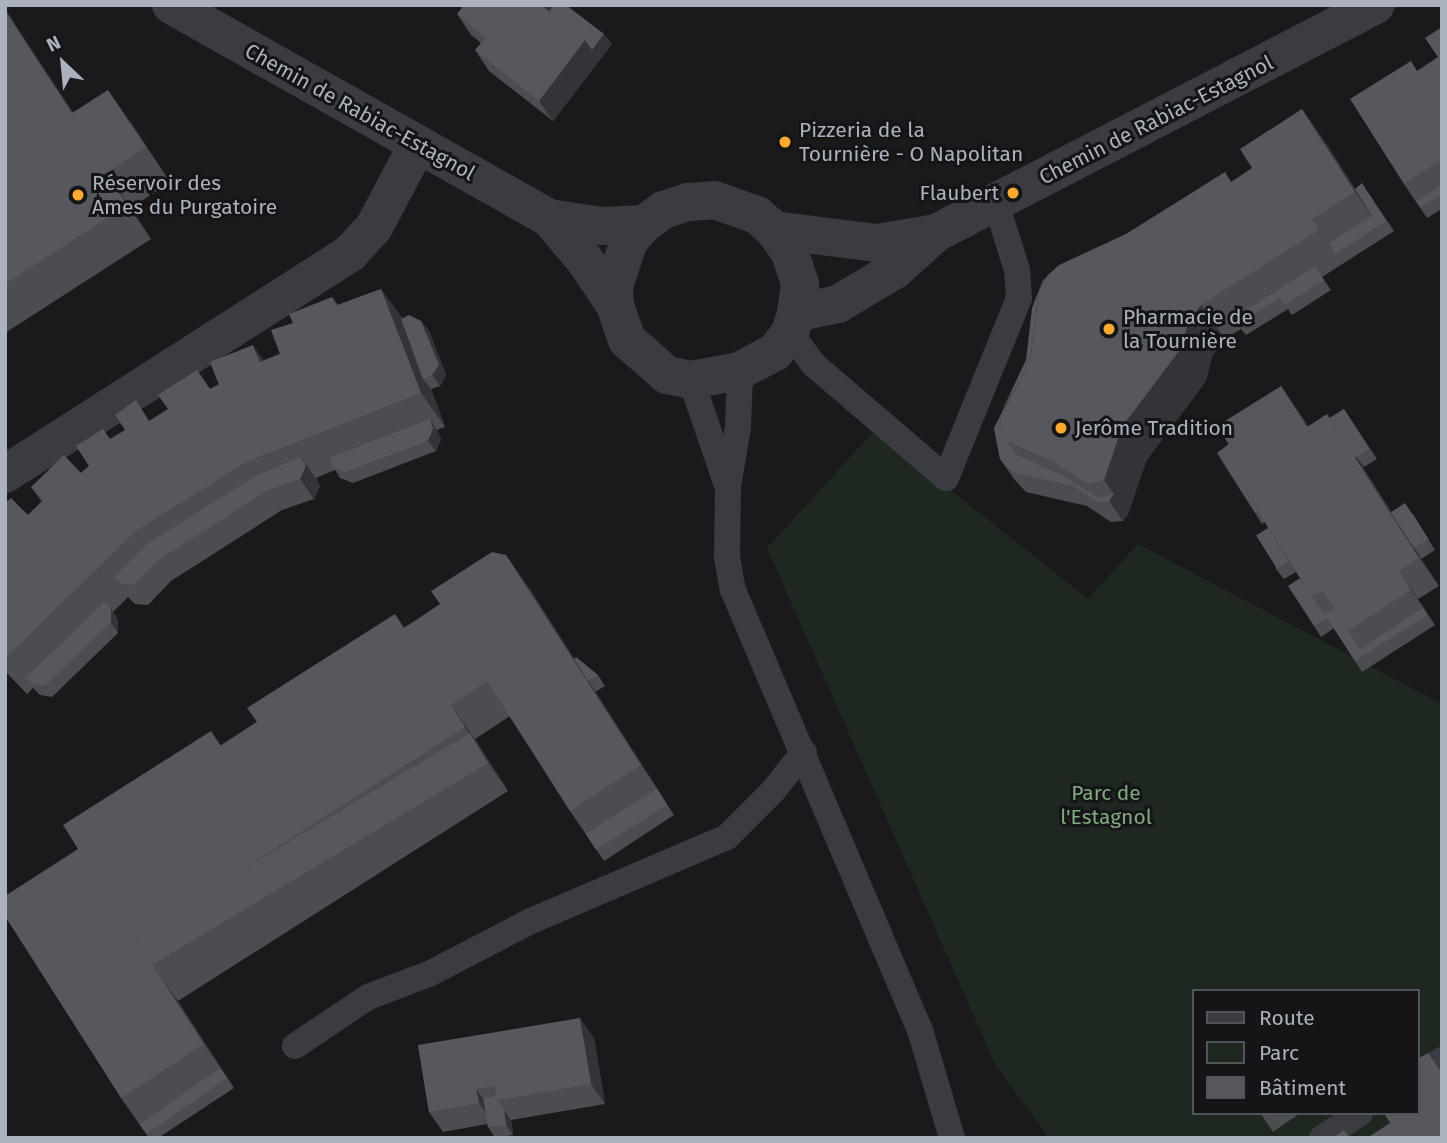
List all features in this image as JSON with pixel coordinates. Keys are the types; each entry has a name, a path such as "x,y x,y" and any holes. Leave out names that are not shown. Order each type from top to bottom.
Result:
{"street":[{"name":"Chemin de Rabiac-Estagnol","path":"172,5 549,218 584,259 615,304"},
{"name":"Chemin de Rabiac-Estagnol","path":"793,323 838,303 895,270 936,233 1375,5"},
{"path":"5,474 350,253 374,227 418,144"},
{"path":"714,200 757,215 774,230 790,253 800,284 793,323 775,352 740,371 691,380 667,375 627,340 615,304 614,286 629,241 644,224 663,210 688,202 714,200"},
{"name":"Chemin de Rabiac-Estagnol","path":"549,218 602,226 644,224"},
{"name":"Chemin de Rabiac-Estagnol","path":"774,230 877,243 936,233"}],"lane":[{"path":"793,323 813,364 946,478 1019,298 1017,270 996,202"},
{"path":"740,371 738,427 728,487 727,558 733,590 920,1030 952,1138"},
{"path":"691,380 728,487"},
{"path":"295,1046 368,998 429,974 531,921 727,837 772,792 804,752"},
{"path":"1419,1075 1442,1060"},
{"path":"1322,1138 1357,1115"}],"green space":[{"name":"Parc de l'Estagnol","path":"875,430 1088,599 1138,544 1442,704 1442,1138 1049,1138 996,1066 767,548"}],"building":[{"path":"464,5 541,5 585,40 539,101 475,50 486,38 457,14"},
{"path":"554,5 566,5 604,34 592,50 585,40 549,12"},
{"name":"Réservoir des Ames du Purgatoire","path":"5,11 72,113 108,90 146,147 107,173 127,205 5,284"},
{"path":"1442,27 1442,159 1404,184 1350,99 1411,61 1417,71 1438,57 1425,38"},
{"path":"1302,109 1355,192 1312,219 1319,230 1201,305 1188,322 1182,347 1122,427 1104,480 1088,484 1054,462 1007,441 1000,428 1001,414 1022,377 1031,354 1039,291 1047,276 1059,265 1126,234 1225,172 1231,182 1252,168 1240,149"},
{"path":"1362,183 1386,221 1335,254 1329,243 1372,216 1355,189"},
{"path":"1442,185 1442,194 1420,207 1416,201"},
{"path":"1315,266 1324,280 1285,305 1280,298 1238,324 1234,318"},
{"path":"1046,278 1039,291 1031,354 1022,377 1001,413 1026,360 1032,308 1043,280"},
{"path":"381,289 421,393 248,461 137,530 5,658 5,503 11,498 28,515 43,500 31,487 64,455 81,473 89,466 76,446 103,429 110,439 125,430 115,415 136,400 149,421 168,409 158,395 197,370 210,389 219,385 210,362 253,345 260,362 280,354 271,330 293,323 289,314 332,297 335,306"},
{"path":"409,315 421,321 439,365 432,375 423,379 401,319"},
{"path":"1281,386 1307,427 1327,414 1419,558 1399,571 1411,590 1348,631 1323,591 1312,596 1247,494 1256,487 1217,426"},
{"path":"1344,409 1369,449 1354,458 1330,418"},
{"path":"1001,414 1000,428 1017,455 1064,476 1098,498 1114,494 1109,501 1097,502 1073,486 1012,472 1000,459 994,428"},
{"path":"430,419 433,429 428,441 345,472 333,468 329,458"},
{"path":"1229,444 1256,487 1247,494 1258,511 1255,513 1217,453"},
{"path":"301,457 306,466 300,479 268,490 157,561 134,585 121,584 114,577 147,544 257,475"},
{"path":"1405,503 1428,539 1414,548 1391,512"},
{"path":"1268,528 1289,561 1277,568 1256,535"},
{"path":"492,552 506,555 641,765 570,811 487,681 451,705 465,727 135,938 204,1044 121,1098 5,916 5,896 78,849 63,825 211,731 221,746 257,722 247,708 395,614 404,628 440,604 431,591"},
{"path":"1300,578 1324,614 1334,609 1360,649 1423,608 1427,615 1355,661 1327,618 1314,626 1288,586"},
{"path":"104,602 111,609 111,622 45,686 33,684 26,678"},
{"path":"576,657 598,675 588,681 574,659"},
{"path":"470,733 488,763 152,965 134,935"},
{"path":"657,789 667,805 596,850 586,834"},
{"path":"580,1018 591,1084 497,1100 495,1086 476,1089 479,1103 429,1112 418,1045"},
{"path":"1428,1053 1442,1073 1442,1138 1367,1138 1390,1123 1385,1115 1419,1115 1419,1058"},
{"path":"220,1068 227,1078 147,1134 140,1124"},
{"path":"497,1096 504,1110 506,1125 488,1127 483,1098"},
{"path":"1344,1130 1350,1138 1333,1138"}],"place":[{"name":"Pizzeria de la Tournière - O Napolitan","path":"785,142"},
{"name":"Flaubert","path":"1013,193"},
{"name":"Réservoir des Ames du Purgatoire","path":"78,195"},
{"name":"Pharmacie de la Tournière","path":"1109,329"},
{"name":"Jerôme Tradition","path":"1061,428"}]}
